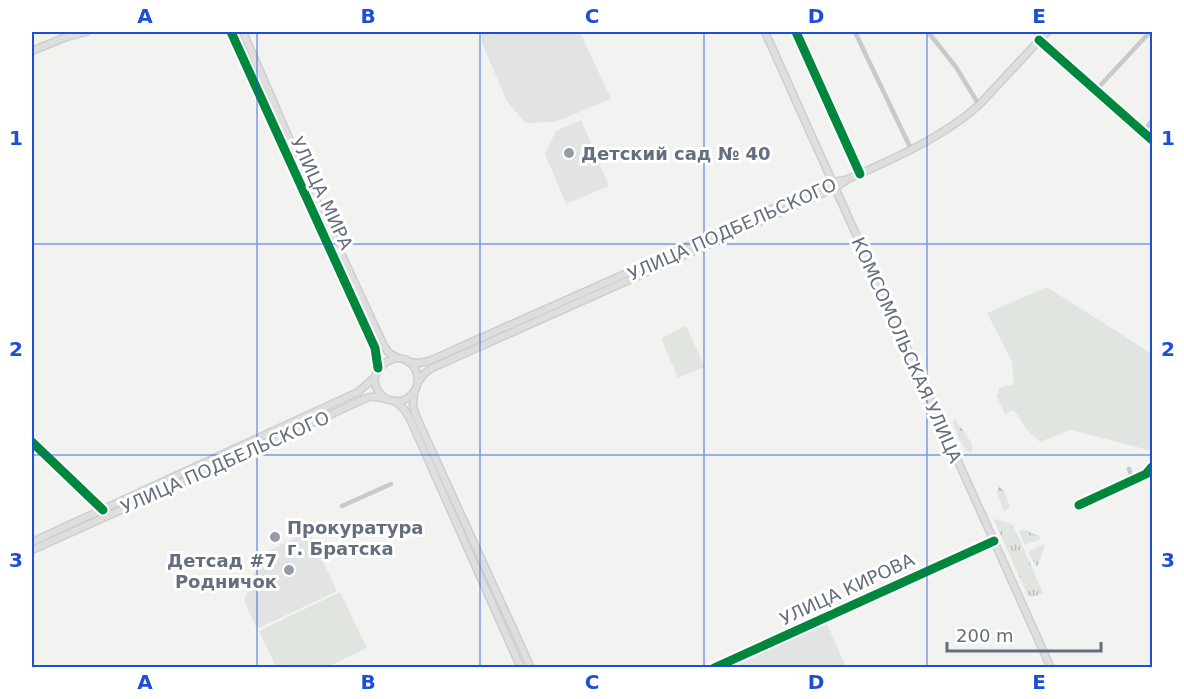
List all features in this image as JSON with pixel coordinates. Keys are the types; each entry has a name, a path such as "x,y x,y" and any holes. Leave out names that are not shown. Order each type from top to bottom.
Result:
{"main road":[{"path":"32,51 66,37 86,32"},
{"name":"УЛИЦА МИРА","path":"231,32 375,348 378,368"},
{"name":"УЛИЦА МИРА","path":"243,32 308,182 383,344 399,359"},
{"name":"КОМСОМОЛЬСКАЯ УЛИЦА","path":"765,32 1051,668"},
{"name":"УЛИЦА ПОДБЕЛЬСКОГО","path":"408,362 429,361 860,174 911,149 954,124 979,105 1047,32"},
{"name":"УЛИЦА ПОДБЕЛЬСКОГО","path":"418,382 432,368 754,220"},
{"path":"415,391 408,398 394,401 386,399 377,389 375,376 378,368 389,360 399,359 408,362 417,373 414,410 423,438 521,668"},
{"name":"УЛИЦА ПОДБЕЛЬСКОГО","path":"32,550 358,392 366,387 375,376"},
{"name":"УЛИЦА ПОДБЕЛЬСКОГО","path":"32,542 362,400 376,397 386,399"},
{"path":"394,401 407,413 423,438 531,668"},
{"name":"УЛИЦА КИРОВА","path":"714,668 994,541"},
{"path":"512,648 520,645"}],"street":[{"path":"796,32 860,174"},
{"path":"855,32 911,149"},
{"path":"928,32 956,67 979,105"},
{"path":"1034,32 1152,140"},
{"path":"1096,90 1150,32"},
{"path":"1143,132 1152,121"},
{"path":"32,442 104,510"},
{"path":"1079,505 1133,481 1146,474 1152,467"},
{"path":"1129,469 1133,481"},
{"path":"342,506 391,484"}],"shaded area":[{"path":"481,32 580,32 611,99 555,122 525,123 507,101 482,43"},
{"path":"581,120 609,186 566,204 545,154 556,131"},
{"path":"309,531 337,591 257,629 244,601 262,554"},
{"path":"826,622 846,667 729,667 728,665"}],"green space":[{"path":"1047,287 1152,354 1152,451 1072,429 1040,442 1027,430 1014,410 1005,414 996,395 999,393 998,388 1014,384 1012,362 987,313"},
{"path":"686,326 705,367 678,378 661,338"},
{"path":"955,419 971,442 973,450 970,453 957,435 953,422"},
{"path":"999,487 1004,491 1010,507 1004,511 997,492"},
{"path":"994,520 1013,525 1043,593 1034,597 1028,596"},
{"path":"1022,529 1041,539 1025,545 1019,532"},
{"path":"1043,544 1045,547 1037,567 1028,552"},
{"path":"340,592 367,648 327,667 276,667 259,631"}],"cycle path":[{"path":"231,32 375,348 378,368"},
{"path":"796,32 860,174"},
{"path":"1039,40 1152,140"},
{"path":"32,442 103,510"},
{"path":"1079,505 1146,474 1152,467"},
{"path":"714,668 994,541"}],"place":[{"name":"Детский сад № 40","path":"569,153"},
{"name":"Прокуратура г. Братска","path":"275,537"},
{"name":"Детсад #7 Родничок","path":"289,570"}]}
